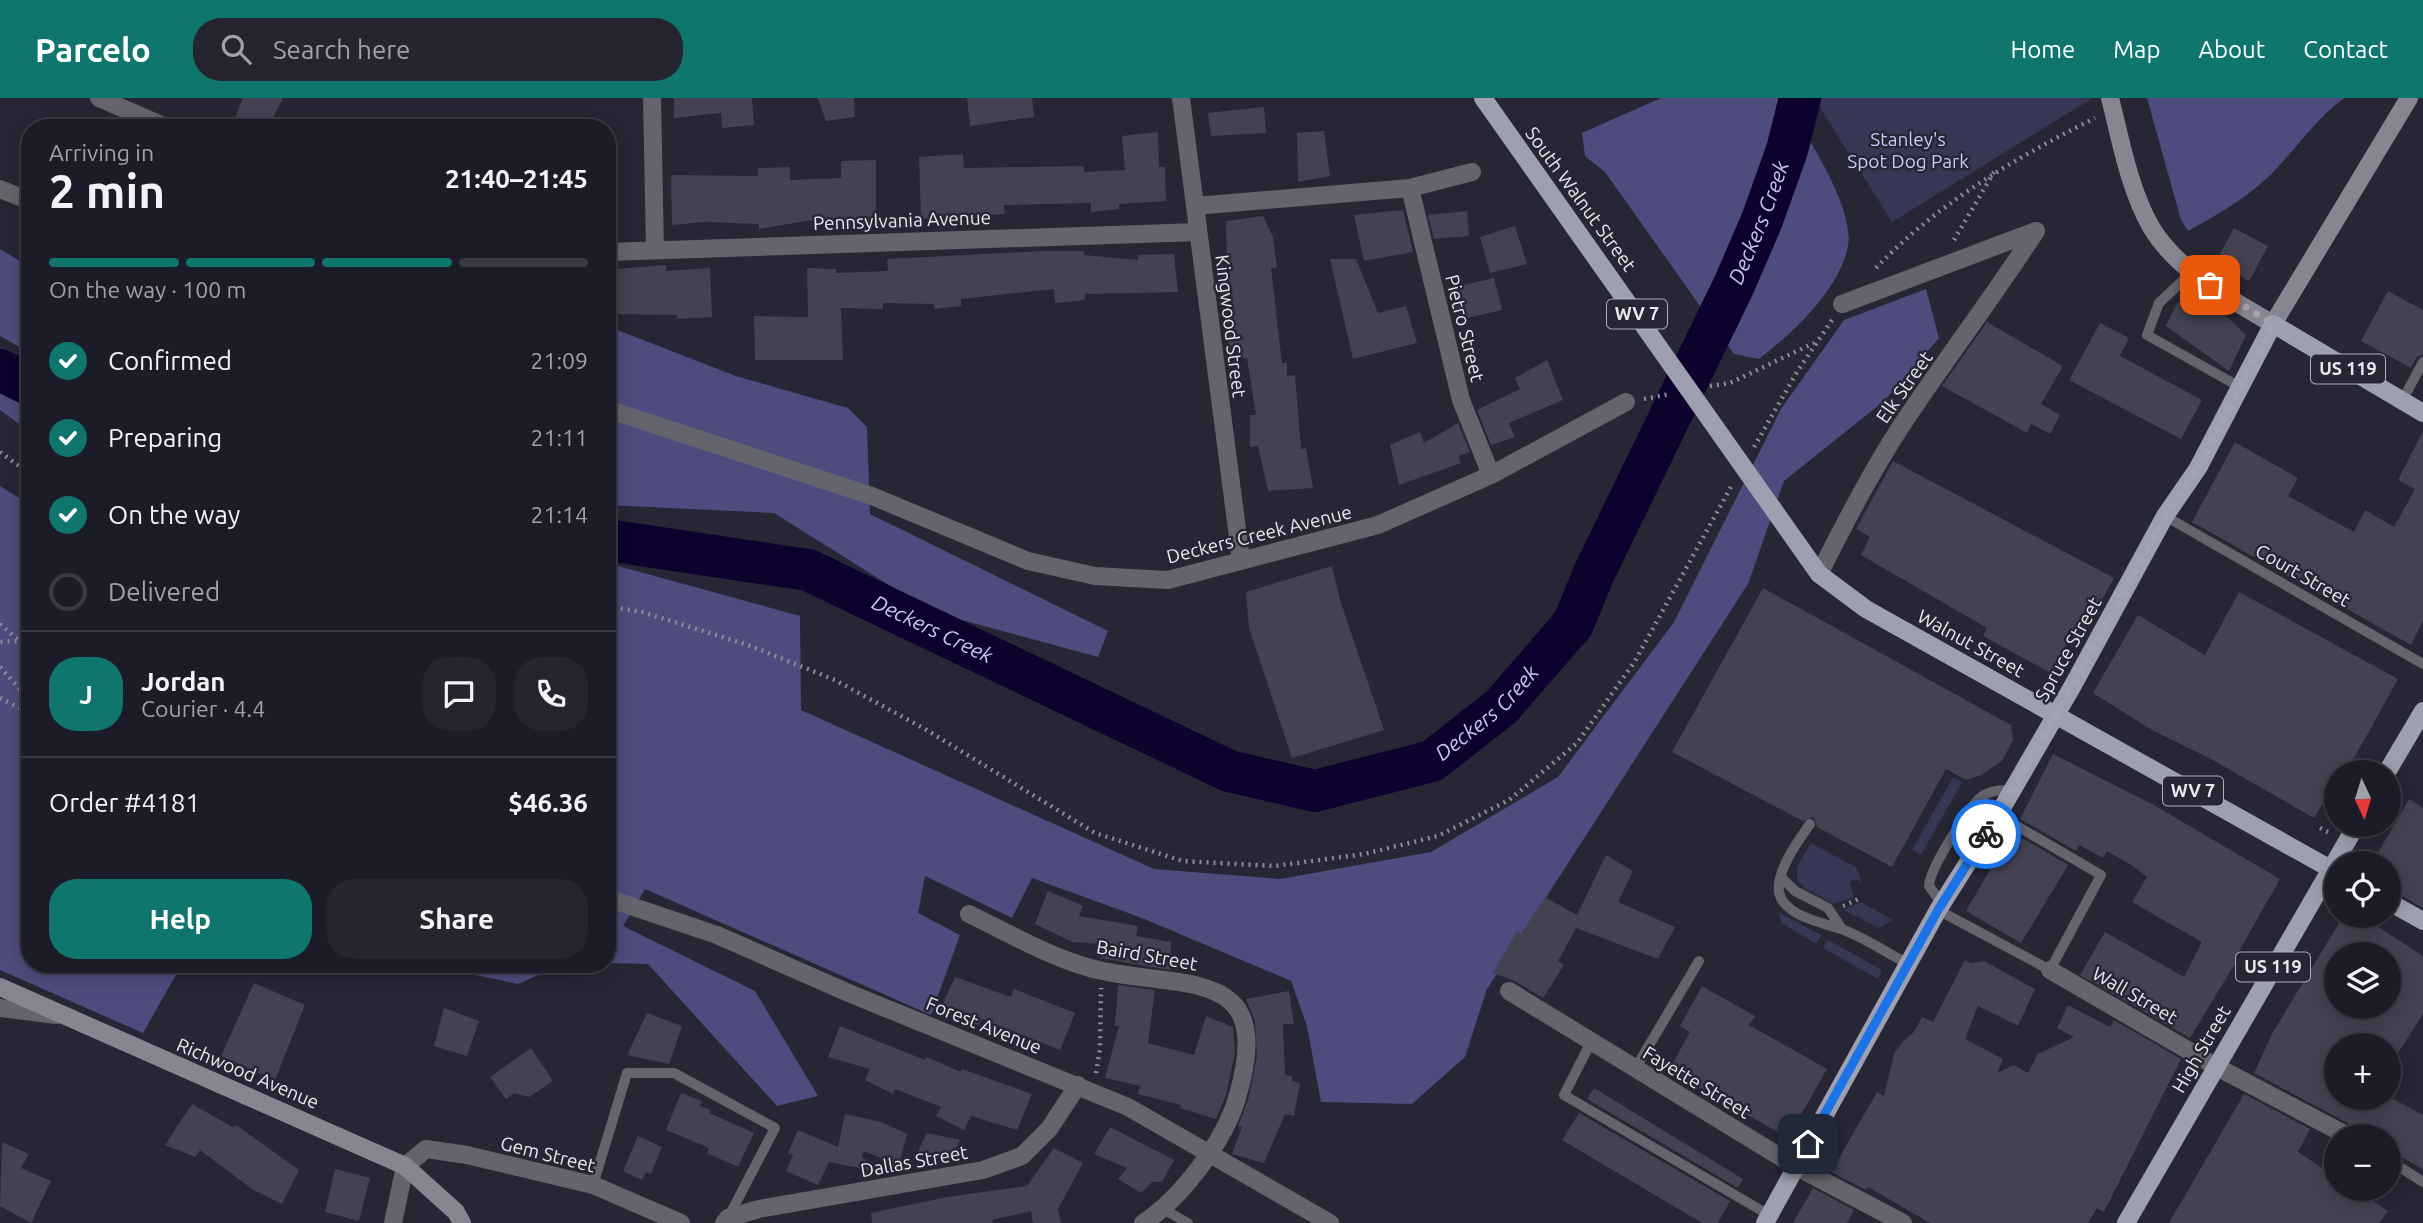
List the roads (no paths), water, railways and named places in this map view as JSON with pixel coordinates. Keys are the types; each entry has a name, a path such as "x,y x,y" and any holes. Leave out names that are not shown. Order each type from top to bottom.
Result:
{"main road":[{"name":"South Walnut Street","path":"1483,98 1608,271 1787,532"},
{"name":"Spruce Street","path":"1767,1219 1940,907 1998,816 2165,516 2198,468 2273,324"},
{"name":"US 119","path":"2273,324 2423,413"},
{"name":"Walnut Street","path":"1787,532 1819,574 1866,608 2324,864"},
{"path":"2395,760 2423,711"},
{"name":"High Street","path":"2126,1223 2215,1066 2324,886"},
{"path":"2401,909 2423,921"}],"street":[{"path":"99,98 147,119"},
{"path":"652,98 655,249"},
{"name":"Kingwood Street","path":"1181,98 1241,560"},
{"path":"2110,98 2130,178 2152,228 2188,268 2273,324"},
{"name":"Spruce Street","path":"2273,324 2409,98"},
{"path":"1195,206 1410,188 1472,172"},
{"name":"Pietro Street","path":"1410,188 1461,400 1491,475"},
{"path":"0,189 21,197"},
{"name":"Elk Street","path":"1819,574 1865,485 1913,408 1977,320 2036,231 1842,304"},
{"name":"Pennsylvania Avenue","path":"616,251 1198,232"},
{"name":"Deckers Creek Avenue","path":"616,412 872,496 1028,561 1095,576 1168,580 1378,525 1491,475 1626,402"},
{"name":"Forest Avenue","path":"616,901 717,935 851,995 1128,1107 1212,1153 1320,1221"},
{"name":"Baird Street","path":"968,914 1041,948 1104,970 1214,989 1240,1009 1248,1032 1243,1077 1231,1120 1212,1153 1161,1208 1143,1223"},
{"name":"Wall Street","path":"2050,970 2215,1066 2325,1124"},
{"name":"Richwood Avenue","path":"0,987 57,1015 405,1166 456,1212 462,1223"},
{"name":"Fayette Street","path":"1509,991 1590,1044 1795,1166 1903,1223"},
{"path":"0,1008 57,1015"},
{"name":"Dallas Street","path":"726,1221 759,1209 983,1170 1022,1156 1049,1129 1083,1087"},
{"name":"Gem Street","path":"405,1166 426,1149 467,1155 593,1185 681,1223"},
{"path":"393,1223 405,1166"}],"lane":[{"path":"2188,268 2159,303 2147,335 2240,387"},
{"path":"2402,401 2423,362"},
{"name":"Court Street","path":"2165,516 2423,664"},
{"path":"1940,907 1929,886 1934,867 1979,799 1994,790 2012,790"},
{"path":"1998,816 2101,875 2050,970"},
{"path":"1810,824 1785,863 1779,892 1785,903 1822,925 1842,929 1908,964"},
{"path":"1782,878 1795,891 1828,908 1842,929"},
{"name":"Wall Street","path":"1940,907 2050,970"},
{"path":"1635,1069 1699,961"},
{"path":"1590,1044 1564,1096 1767,1219"},
{"path":"593,1185 627,1073 674,1073 775,1128 726,1221"},
{"path":"2401,1168 2423,1182"},
{"path":"1161,1208 1188,1223"}],"waterway":[{"name":"Deckers Creek","path":"616,541 808,570 1229,771 1315,791 1432,761 1501,707 1573,624 1594,573 1734,285 1762,220 1787,150 1800,98"},
{"name":"Deckers Creek","path":"0,370 21,380"}],"park label":[{"name":"Stanley's Spot Dog Park","path":"1908,150"}]}
